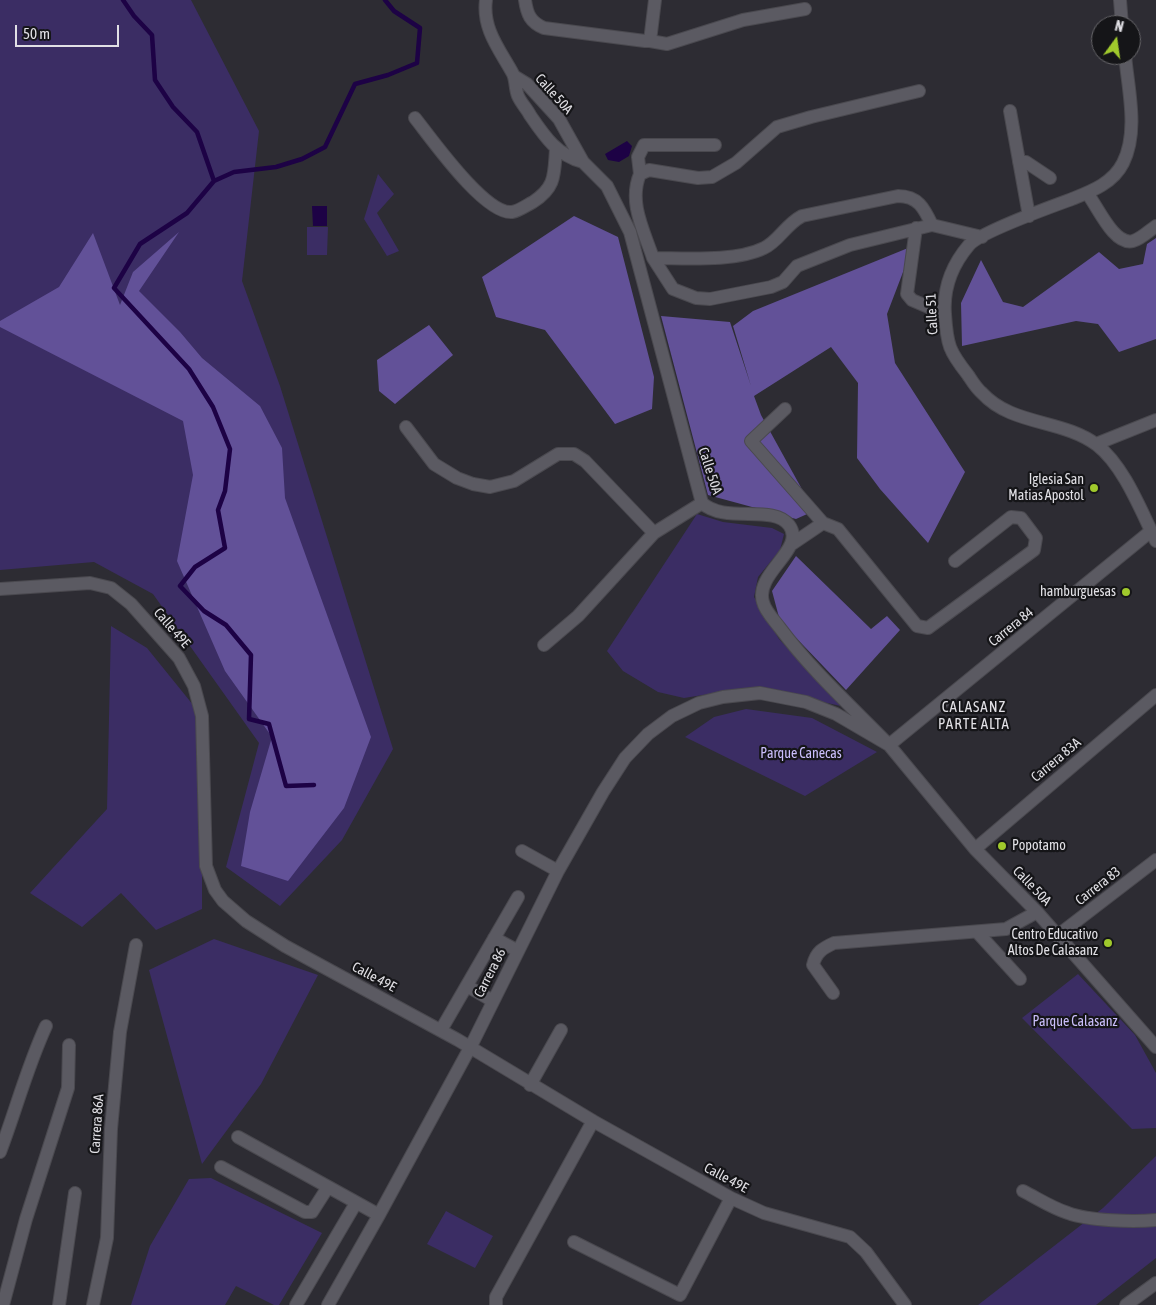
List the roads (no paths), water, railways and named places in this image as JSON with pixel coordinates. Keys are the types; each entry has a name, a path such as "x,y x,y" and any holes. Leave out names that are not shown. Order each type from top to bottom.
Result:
{"street":[{"name":"Calle 50A","path":"486,0 485,20 494,44 514,76 518,96 543,135 556,149 563,155 583,162"},
{"path":"525,0 527,14 531,20 544,28 668,44 743,20 805,9"},
{"path":"650,41 655,0"},
{"path":"1120,0 1121,15"},
{"name":"Calle 51","path":"1126,65 1132,128 1124,161 1114,177 1102,186 1087,193 1029,216 970,244 948,278 944,294 945,314 950,352 982,394 1012,413 1076,432 1096,444 1117,466 1154,536"},
{"name":"Calle 50A","path":"514,76 527,84 559,119 583,162 607,186 630,232 702,503 720,513 772,516 788,524 792,531 792,544 765,580 761,593 763,606 800,654 889,745 975,848 1154,1039"},
{"path":"640,174 649,170 698,178 712,177 736,163 777,127 811,117 919,92"},
{"path":"1010,111 1029,216"},
{"path":"415,118 460,176 504,211 513,212 545,194 554,176 556,149"},
{"path":"715,145 644,145 638,157 640,174 636,184 635,205 653,258 673,289 696,298 710,299 771,287 783,282 797,266 803,263 850,245 916,228 932,225 982,237"},
{"path":"1019,162 1026,162 1050,178"},
{"path":"1087,193 1115,236 1124,242 1134,241 1156,226"},
{"path":"653,258 704,260 754,252 766,248 790,222 802,216 898,196 906,196 924,206 932,225"},
{"path":"916,228 907,294 912,300 945,314"},
{"path":"785,409 751,441 823,523 838,529 917,626 923,628 934,626 1034,550 1036,538 1021,518 1011,517 955,561"},
{"path":"1096,444 1156,420"},
{"path":"406,427 434,464 457,478 490,487 514,481 558,454 574,454 585,461 654,533"},
{"path":"544,645 578,616 654,533 702,503"},
{"path":"792,544 823,523"},
{"name":"Carrera 84","path":"889,745 1154,536"},
{"name":"Calle 49E","path":"0,589 90,583 112,588 122,595 179,658 194,686 203,726 206,866 215,890 246,921 285,946 441,1030 530,1085 730,1198 764,1214 850,1238 866,1252 905,1305"},
{"name":"Calle 50A","path":"723,697 760,693 806,702 836,714 889,745"},
{"name":"Carrera 83A","path":"975,848 1156,695"},
{"name":"Carrera 86","path":"328,1305 379,1215 493,1001 558,870 625,758 642,740 672,716 699,703 723,697"},
{"path":"522,851 558,870"},
{"name":"Carrera 83","path":"1057,936 1156,860"},
{"path":"441,1030 518,897"},
{"path":"833,993 813,964 814,957 822,948 834,943 978,933 1006,929 1037,912"},
{"path":"978,933 1020,979"},
{"path":"494,938 518,951"},
{"name":"Carrera 86A","path":"93,1305 107,1238 111,1129 120,1032 136,945"},
{"path":"466,986 493,1001"},
{"path":"0,1152 19,1100 30,1060 46,1026"},
{"path":"530,1085 561,1030"},
{"path":"3,1305 26,1219 68,1088 69,1045"},
{"path":"496,1305 496,1297 593,1121"},
{"path":"238,1137 379,1215"},
{"path":"221,1167 305,1212 312,1212 328,1187"},
{"path":"1023,1191 1078,1216 1138,1221 1156,1220"},
{"path":"60,1305 75,1192"},
{"path":"574,1242 678,1300 730,1198"},
{"path":"296,1305 356,1203"},
{"path":"1126,1305 1156,1283"}],"waterway":[{"path":"123,0 134,16 152,35 155,80 173,107 197,132 214,181 187,213 140,244 114,288 189,369 213,407 230,449 225,491 218,510 225,548 195,567 180,586 204,611 226,625 251,655 249,719 269,724 286,786 314,785"},
{"path":"214,181 234,172 276,167 302,159 325,147 355,84 388,75 417,63 420,28 394,11 385,0"}],"place":[{"name":"Iglesia San Matias Apostol","path":"1094,488"},
{"name":"hamburguesas","path":"1126,592"},
{"name":"Popotamo","path":"1002,846"},
{"name":"Centro Educativo Altos De Calasanz","path":"1108,943"}],"district":[{"name":"CALASANZ PARTE ALTA","path":"974,716"}],"park label":[{"name":"Parque Canecas","path":"801,754"},
{"name":"Parque Calasanz","path":"1075,1022"}]}
